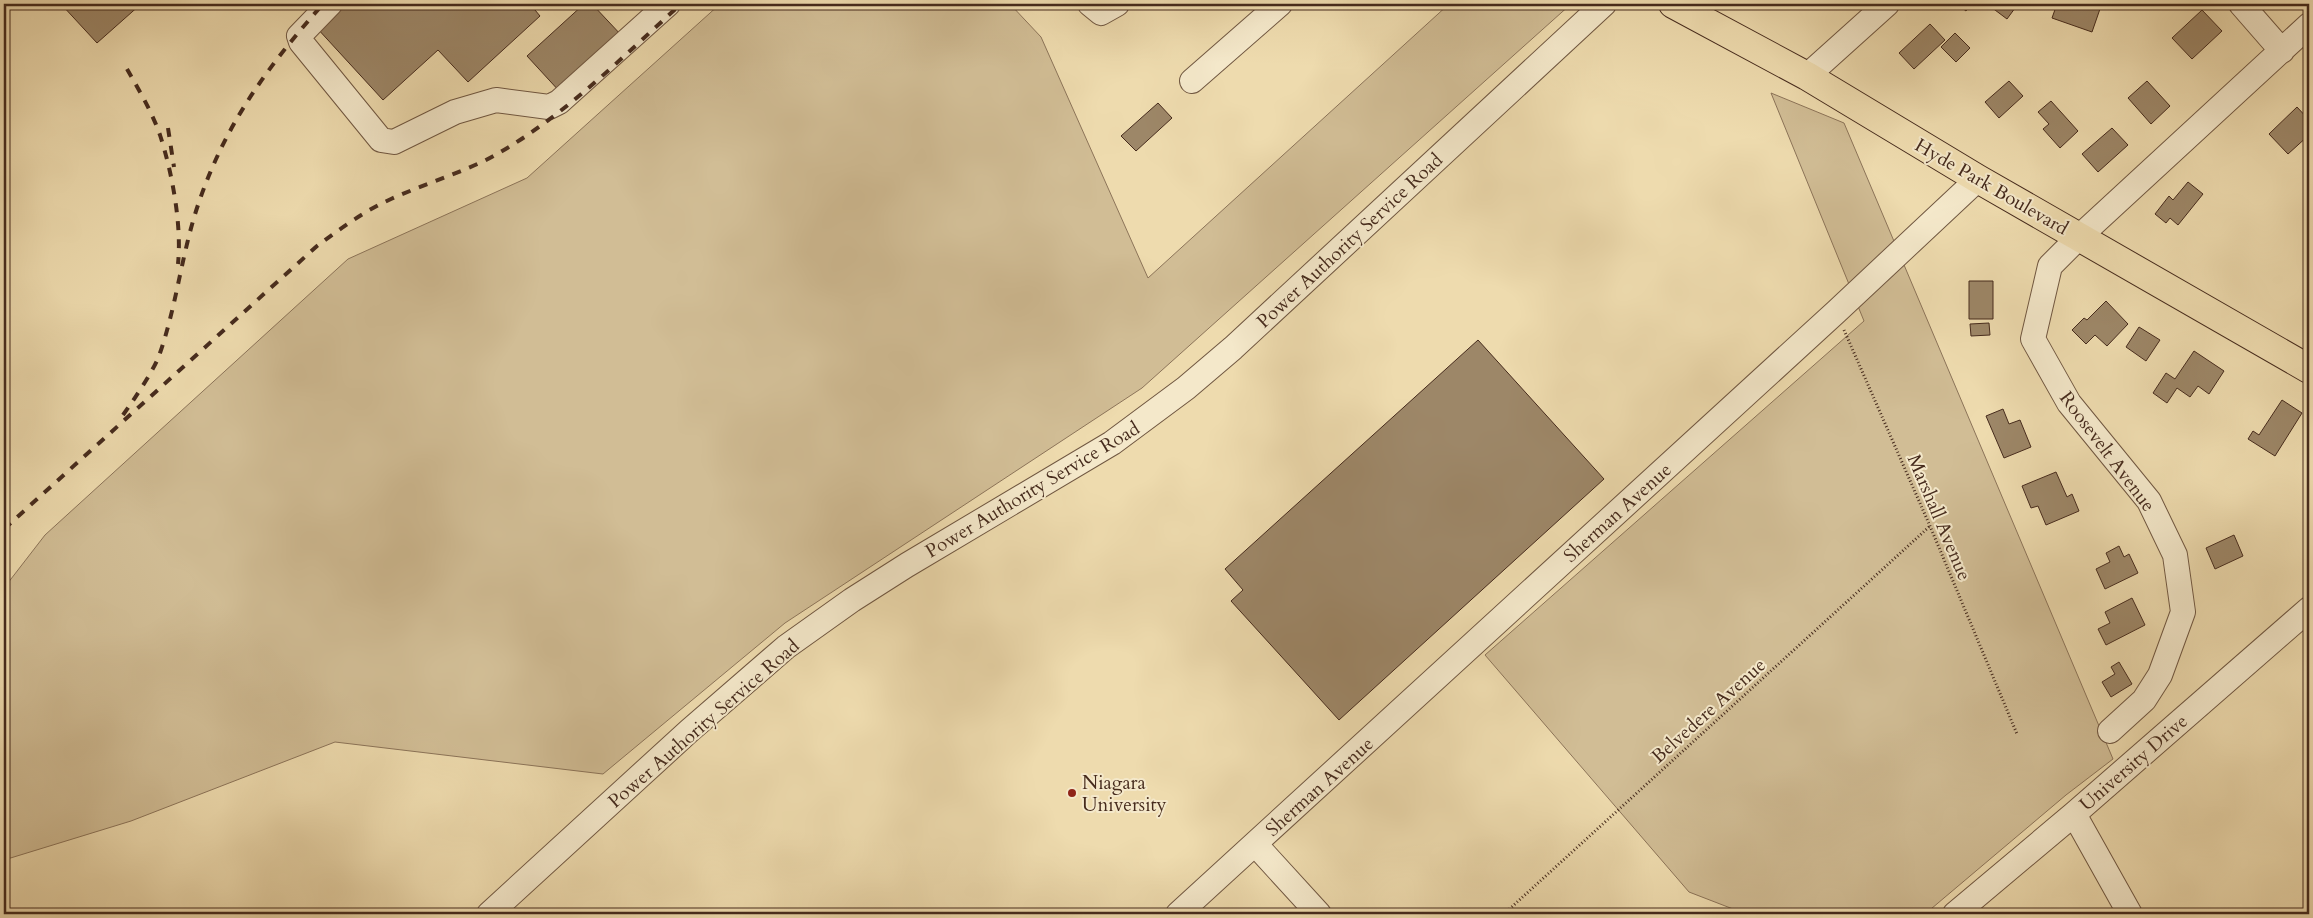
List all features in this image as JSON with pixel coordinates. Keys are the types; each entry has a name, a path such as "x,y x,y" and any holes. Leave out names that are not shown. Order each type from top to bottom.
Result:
{"main road":[{"name":"Hyde Park Boulevard","path":"1673,4 1807,76 1978,179 2309,369"}],"street":[{"path":"330,4 304,28 299,36 301,42 381,140 394,142 455,112 496,100 549,107 559,102 668,4"},
{"path":"1090,4 1101,13 1117,4"},
{"path":"1192,80 1280,4"},
{"name":"Power Authority Service Road","path":"489,914 689,731 786,647 852,600 906,565 1112,443 1186,388 1233,348 1604,4"},
{"path":"1807,76 1887,4"},
{"path":"2241,4 2282,51"},
{"name":"Roosevelt Avenue","path":"2110,731 2144,700 2160,675 2183,612 2175,555 2149,501 2069,403 2033,339 2050,266 2309,25"},
{"name":"Sherman Avenue","path":"1178,914 1836,312 1978,179"},
{"name":"University Drive","path":"1955,914 2074,814 2309,608"},
{"path":"2074,814 2130,914"},
{"path":"1255,844 1319,914"}],"path":[{"name":"Marshall Avenue","path":"1836,312 1930,526 2017,734"},
{"name":"Belvedere Avenue","path":"1504,914 1930,526"}],"shaded area":[{"path":"720,4 1010,4 1041,37 1148,278 1449,4 1571,4 1142,388 785,623 603,774 335,742 131,821 4,860 4,588 45,535 348,259 527,178"},
{"path":"1771,93 1844,123 2113,759 2066,795 1925,914 1746,914 1689,892 1485,655 1864,321"}],"building":[{"path":"61,4 141,4 97,43"},
{"path":"341,4 530,4 540,16 468,82 438,50 383,100 316,27"},
{"path":"584,4 592,4 623,37 561,93 527,56"},
{"path":"1957,4 1971,4 1966,11"},
{"path":"1987,4 2018,4 2007,19"},
{"path":"2057,4 2095,4 2101,6 2092,32 2052,18"},
{"path":"2202,10 2222,31 2192,59 2172,38"},
{"path":"1930,24 1945,40 1914,69 1899,53"},
{"path":"1955,33 1970,48 1956,62 1941,47"},
{"path":"2009,81 2023,96 1999,118 1985,102"},
{"path":"2147,81 2170,106 2151,124 2128,98"},
{"path":"2051,101 2078,131 2060,148 2043,129 2049,124 2038,112"},
{"path":"1158,103 1172,118 1136,151 1121,136"},
{"path":"2297,107 2309,120 2309,135 2288,154 2269,134"},
{"path":"2112,128 2128,145 2098,172 2082,154"},
{"path":"2188,182 2203,194 2178,225 2170,218 2166,223 2155,214 2169,196 2173,200"},
{"path":"1969,281 1993,281 1993,319 1969,319"},
{"path":"2106,301 2128,324 2107,346 2095,335 2086,344 2072,330 2084,318 2087,320"},
{"path":"1989,323 1990,335 1971,336 1970,324"},
{"path":"2139,327 2160,340 2146,361 2126,347"},
{"path":"1478,340 1604,479 1339,720 1231,601 1243,590 1225,569"},
{"path":"2194,351 2224,371 2209,394 2198,386 2190,397 2177,388 2167,403 2153,393 2166,373 2175,379"},
{"path":"2282,400 2302,413 2275,456 2248,439 2253,431 2259,435"},
{"path":"2003,409 2009,424 2020,420 2031,447 2004,458 1986,416"},
{"path":"2056,472 2067,497 2072,494 2079,511 2046,525 2038,506 2031,508 2022,486"},
{"path":"2234,535 2243,556 2215,569 2206,548"},
{"path":"2119,546 2124,557 2129,554 2138,573 2105,589 2096,569 2110,562 2106,553"},
{"path":"2132,598 2145,625 2106,645 2098,629 2110,623 2105,612"},
{"path":"2119,662 2132,684 2111,697 2102,682 2115,674 2111,667"}],"railway":[{"path":"123,415 149,376 160,353 171,316 193,221 222,146 267,73 323,4"},
{"path":"4,529 317,246 371,209 486,160 539,127 588,88 681,4"},
{"path":"127,69 153,118 164,150 175,199 179,233 178,264"},
{"path":"168,128 174,167"}],"place":[{"name":"Niagara University","path":"1072,793"}]}
